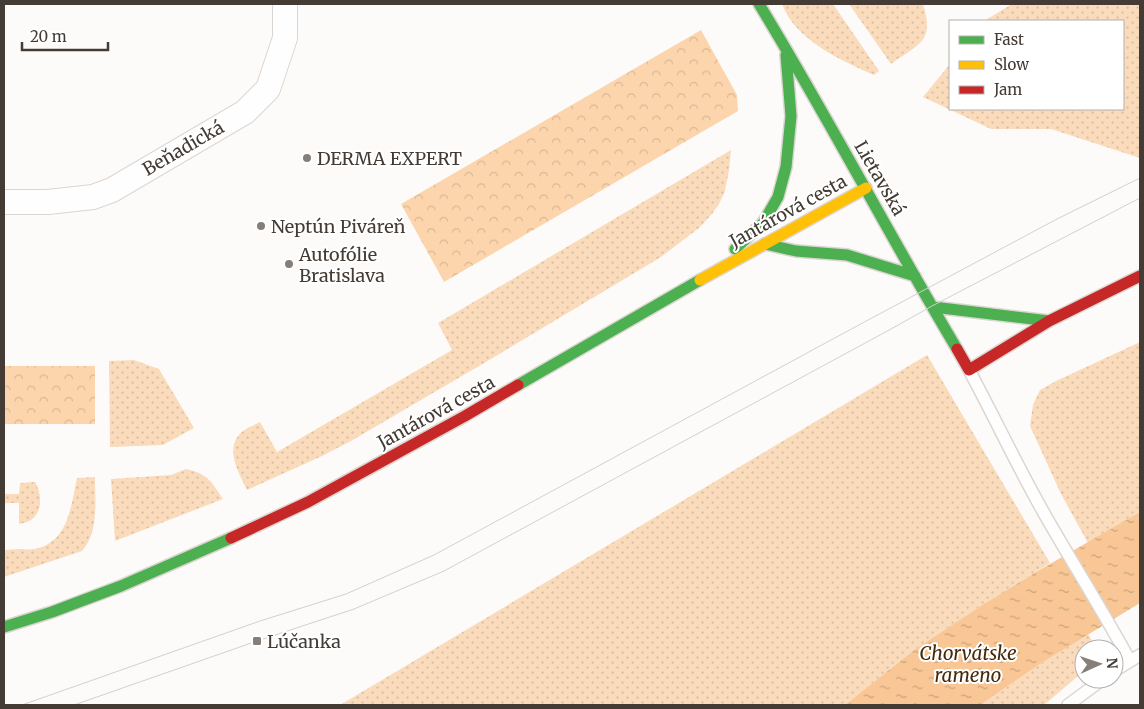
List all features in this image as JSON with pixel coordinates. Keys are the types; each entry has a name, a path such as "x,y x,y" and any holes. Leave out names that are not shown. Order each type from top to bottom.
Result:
{"street":[{"name":"Beňadická","path":"4,202 48,202 93,197 112,190 245,112 268,89 285,38 285,4"},
{"name":"Lietavská","path":"759,4 785,46 969,370"},
{"path":"702,279 763,223 778,197 786,167 792,116 785,46"},
{"name":"Jantárová cesta","path":"4,627 52,612 121,586 308,502 465,416 702,279 866,188"},
{"path":"765,244 796,251 847,256 915,276"},
{"path":"969,370 1049,321 1140,276"},
{"path":"933,307 1049,321"}],"lane":[{"path":"969,370 1018,466 1130,661"},
{"path":"1124,665 1140,654"},
{"path":"1068,705 1090,689"}],"shaded area":[{"path":"782,4 833,4 879,71 874,75 821,48 797,28 788,17"},
{"path":"849,4 923,4 927,27 926,34 917,46 891,64"},
{"path":"1012,4 1140,4 1140,158 1051,129 991,129 951,110 1124,110 1124,20 986,20"},
{"path":"949,65 949,109 923,97"},
{"path":"731,150 725,191 719,204 699,228 661,257 351,441 247,490 235,463 233,448 235,441 243,431 260,422 277,452 452,350 438,323"},
{"path":"1140,342 1140,512 1088,543 1061,494 1030,426 1033,405 1040,390"},
{"path":"927,355 1050,563 914,650 845,705 340,705"},
{"path":"134,360 159,369 194,428 163,445 110,447 109,361"},
{"path":"186,469 199,473 208,479 223,499 115,541 111,479 171,475"},
{"path":"95,477 94,526 82,551 4,577 4,550 35,549 55,539 62,531 70,510 77,478"},
{"path":"35,482 40,497 38,512 31,520 19,524 19,503 4,503 4,494 19,494 20,483"},
{"path":"1088,634 1091,639 1080,639"},
{"path":"1074,643 1074,680 1044,705 980,705"}],"green space":[{"path":"701,30 737,95 738,111 444,282 401,204"},
{"path":"4,366 95,366 95,424 4,424"}],"water":[{"name":"Chorvátske rameno","path":"1140,512 1140,603 1081,639 1074,639 1074,643 980,705 845,705 914,650 1036,572"}],"tram line":[{"path":"22,705 260,621 346,594 434,555 1057,219 1140,178"},
{"path":"74,705 354,609 444,571 932,306 1140,198"}],"traffic: fast":[{"path":"759,4 957,349"},
{"path":"735,249 763,223 778,197 786,167 791,116 786,55"},
{"path":"765,244 796,251 847,255 915,276"},
{"path":"518,385 700,280"},
{"path":"933,307 1049,321"},
{"path":"4,627 52,612 121,586 231,538"}],"traffic: slow":[{"path":"700,280 866,188"}],"traffic: jam":[{"path":"957,349 969,370 1049,321 1140,276"},
{"path":"231,538 308,502 518,385"}],"place":[{"name":"DERMA EXPERT","path":"307,158"},
{"name":"Neptún Piváreň","path":"261,226"},
{"name":"Autofólie Bratislava","path":"289,264"},
{"name":"Lúčanka","path":"257,641"}]}
